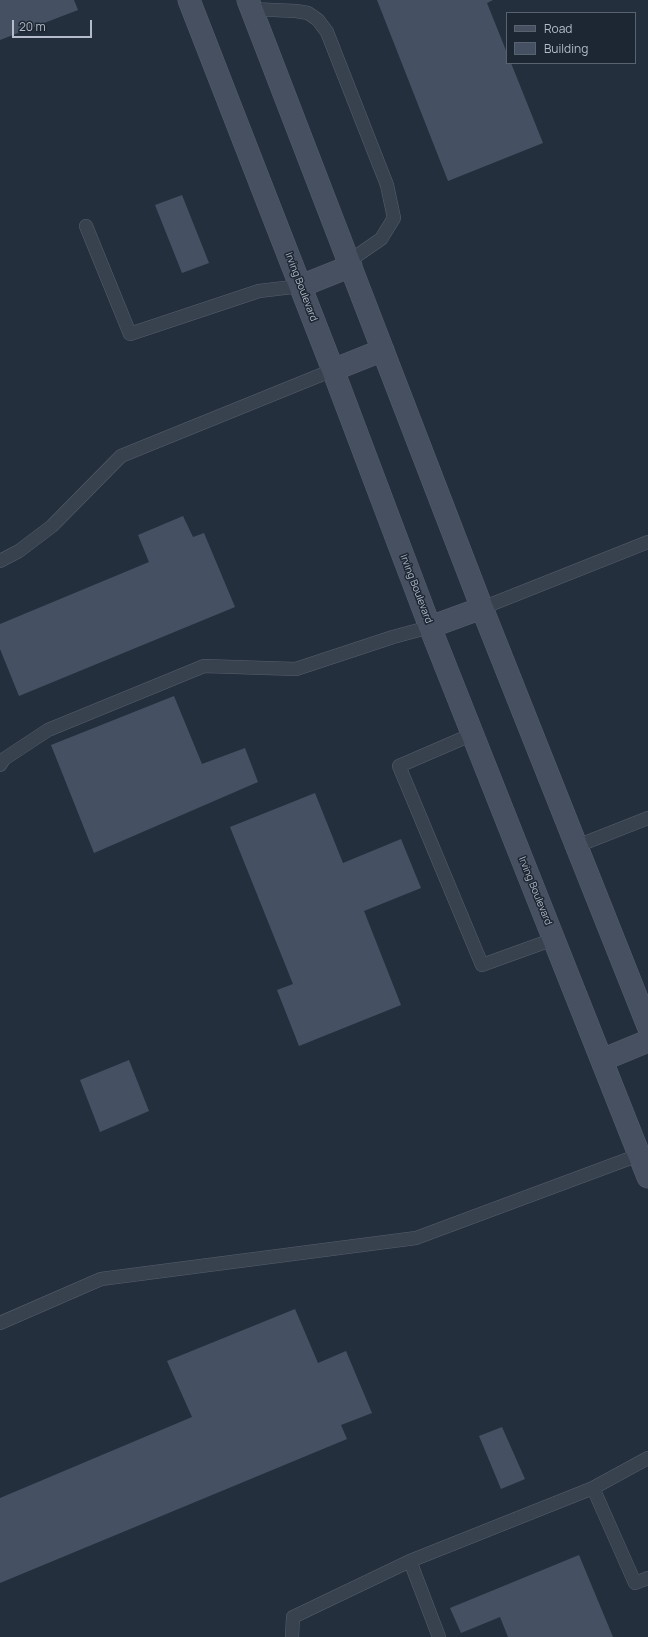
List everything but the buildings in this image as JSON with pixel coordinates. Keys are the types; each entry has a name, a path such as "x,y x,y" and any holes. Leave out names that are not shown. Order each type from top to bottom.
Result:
{"main road":[{"name":"Irving Boulevard","path":"189,0 301,286 430,627 602,1060 644,1153 648,1177"},
{"path":"250,4 482,608 648,1026"},
{"path":"301,286 350,264"},
{"path":"333,370 383,350"},
{"path":"430,627 482,608"},
{"path":"602,1060 648,1041"}],"lane":[{"path":"250,4 308,13 318,20 327,32 388,185 394,218 381,239 350,264"},
{"path":"86,226 130,334 259,291 301,286"},
{"path":"0,561 19,551 52,526 120,456 333,370"},
{"path":"482,608 648,542"},
{"path":"0,765 4,759 48,730 152,686 204,666 296,669 393,637 430,627"},
{"path":"473,734 399,766 482,965 554,939"},
{"path":"577,846 648,818"},
{"path":"0,1324 101,1279 416,1238 644,1153"},
{"path":"292,1637 293,1617 410,1561 593,1488 648,1458"},
{"path":"593,1488 635,1584 648,1578"},
{"path":"410,1561 439,1637"}]}
